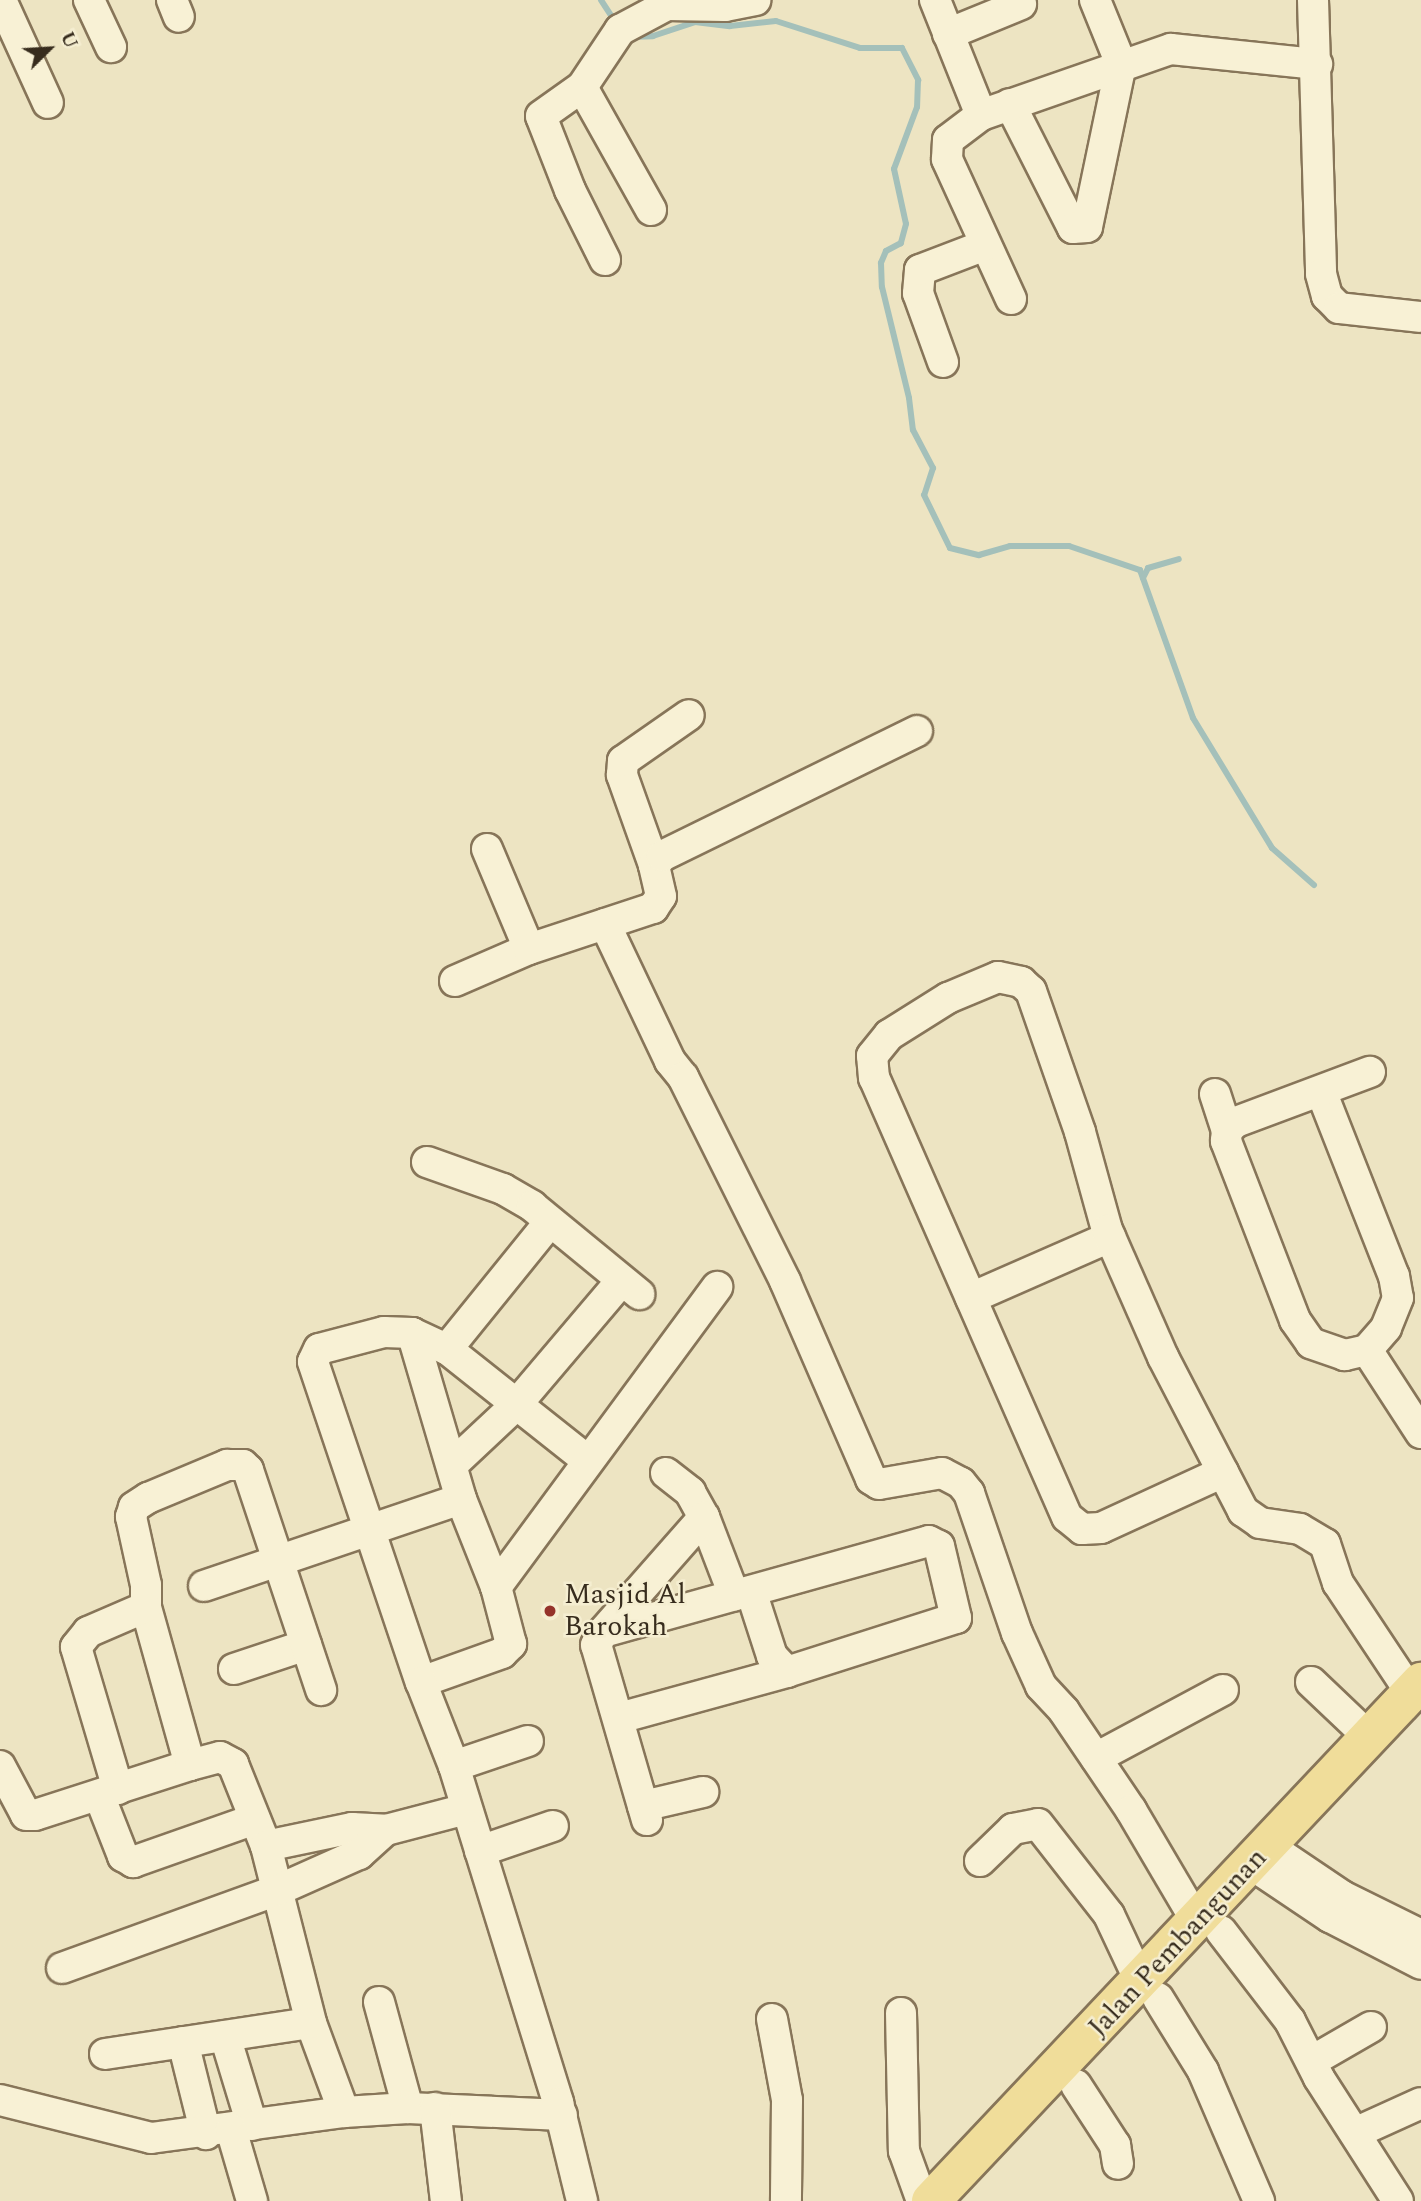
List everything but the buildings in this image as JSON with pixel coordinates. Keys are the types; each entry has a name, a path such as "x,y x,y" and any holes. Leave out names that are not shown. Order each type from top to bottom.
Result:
{"main road":[{"name":"Jalan Pembangunan","path":"1268,1863 1369,1737 1418,1696"},
{"name":"Jalan Pembangunan","path":"931,2201 1149,1991 1418,1696"},
{"name":"Jalan Pembangunan","path":"965,2201 1076,2085 1149,1991"}],"street":[{"path":"1,0 48,103"},
{"path":"89,0 111,47"},
{"path":"606,260 570,190 541,116 582,88 620,30 667,5 725,6 755,0"},
{"path":"934,0 981,115"},
{"path":"1010,104 1073,228 1079,231 1087,227 1095,204 1121,64 1095,0"},
{"path":"1313,0 1317,64 1321,274 1328,296 1339,309 1421,317"},
{"path":"948,34 1021,4"},
{"path":"1011,299 944,148 981,115 1121,64 1171,49 1317,64"},
{"path":"582,88 651,210"},
{"path":"943,362 918,292 920,270 985,245"},
{"path":"455,981 529,948 606,924 659,903 654,864 622,775 623,761 689,715"},
{"path":"654,864 662,856 917,731"},
{"path":"487,849 529,948"},
{"path":"606,924 670,1061 682,1077 785,1281 871,1479 880,1484 931,1472 951,1476 969,1493 986,1545 1041,1686 1096,1758 1209,1926 1290,2021 1398,2201"},
{"path":"1223,1472 1101,1528 1082,1529 1067,1517 874,1078 872,1056 889,1035 948,998 998,977 1021,982 1031,991 1110,1237 1163,1357 1223,1472 1251,1518 1300,1529 1325,1544 1338,1583 1418,1696"},
{"path":"1227,1130 1236,1122 1370,1072"},
{"path":"1215,1094 1227,1130 1236,1172 1295,1320 1311,1343 1345,1355 1367,1350 1386,1328 1398,1298 1394,1276 1321,1091"},
{"path":"427,1162 503,1189 550,1222 630,1287 516,1405 454,1464"},
{"path":"447,1349 550,1222"},
{"path":"971,1298 1110,1237"},
{"path":"496,1587 717,1287"},
{"path":"582,2201 562,2115 454,1766 421,1682 314,1355 319,1349 384,1332 412,1333 447,1349 587,1460"},
{"path":"412,1333 454,1464 461,1499 496,1587 509,1649 421,1682"},
{"path":"1367,1350 1421,1433"},
{"path":"190,1765 146,1607 146,1585 131,1517 134,1507 227,1465 243,1465 248,1470 321,1690"},
{"path":"666,1474 690,1492 772,1656 787,1672"},
{"path":"204,1586 372,1532 461,1499"},
{"path":"703,1792 645,1813 596,1645 603,1632 704,1517"},
{"path":"603,1632 929,1541 937,1543 942,1556 956,1616 953,1623 619,1718"},
{"path":"942,1556 986,1545"},
{"path":"146,1607 88,1632 76,1647 123,1856 133,1862 255,1819"},
{"path":"234,1669 306,1646"},
{"path":"1311,1682 1369,1737"},
{"path":"1096,1758 1223,1690"},
{"path":"454,1766 528,1741"},
{"path":"0,1766 26,1815 220,1757 233,1763 266,1846 311,2023 344,2112"},
{"path":"266,1846 352,1828 386,1830 466,1809"},
{"path":"980,1861 1013,1829 1038,1824 1109,1915 1149,1991 1203,2071 1259,2201"},
{"path":"480,1851 553,1826"},
{"path":"62,1968 278,1890 359,1854 386,1830"},
{"path":"1268,1863 1421,1964"},
{"path":"1336,1906 1421,1935"},
{"path":"379,2002 421,2108 446,2201"},
{"path":"901,2013 904,2151 922,2201"},
{"path":"772,2020 787,2100 786,2201"},
{"path":"105,2054 311,2023"},
{"path":"1312,2061 1371,2027"},
{"path":"225,2036 230,2129"},
{"path":"183,2042 230,2129 252,2201"},
{"path":"1076,2085 1110,2136 1118,2164"},
{"path":"0,2100 151,2138 344,2112 421,2108 562,2115"},
{"path":"1355,2133 1421,2103"}],"waterway":[{"path":"601,0 617,25"},
{"path":"629,37 653,36 695,22 730,26 776,21 860,48 902,48 918,80 917,107 894,169 906,224 901,243 886,251 881,263 882,287 909,398 913,430 933,468 924,495 950,548 979,555 1010,546 1069,546 1140,570 1193,718 1272,848 1314,885"},
{"path":"1143,578 1148,568 1179,559"}],"place":[{"name":"Masjid Al Barokah","path":"550,1611"}]}
